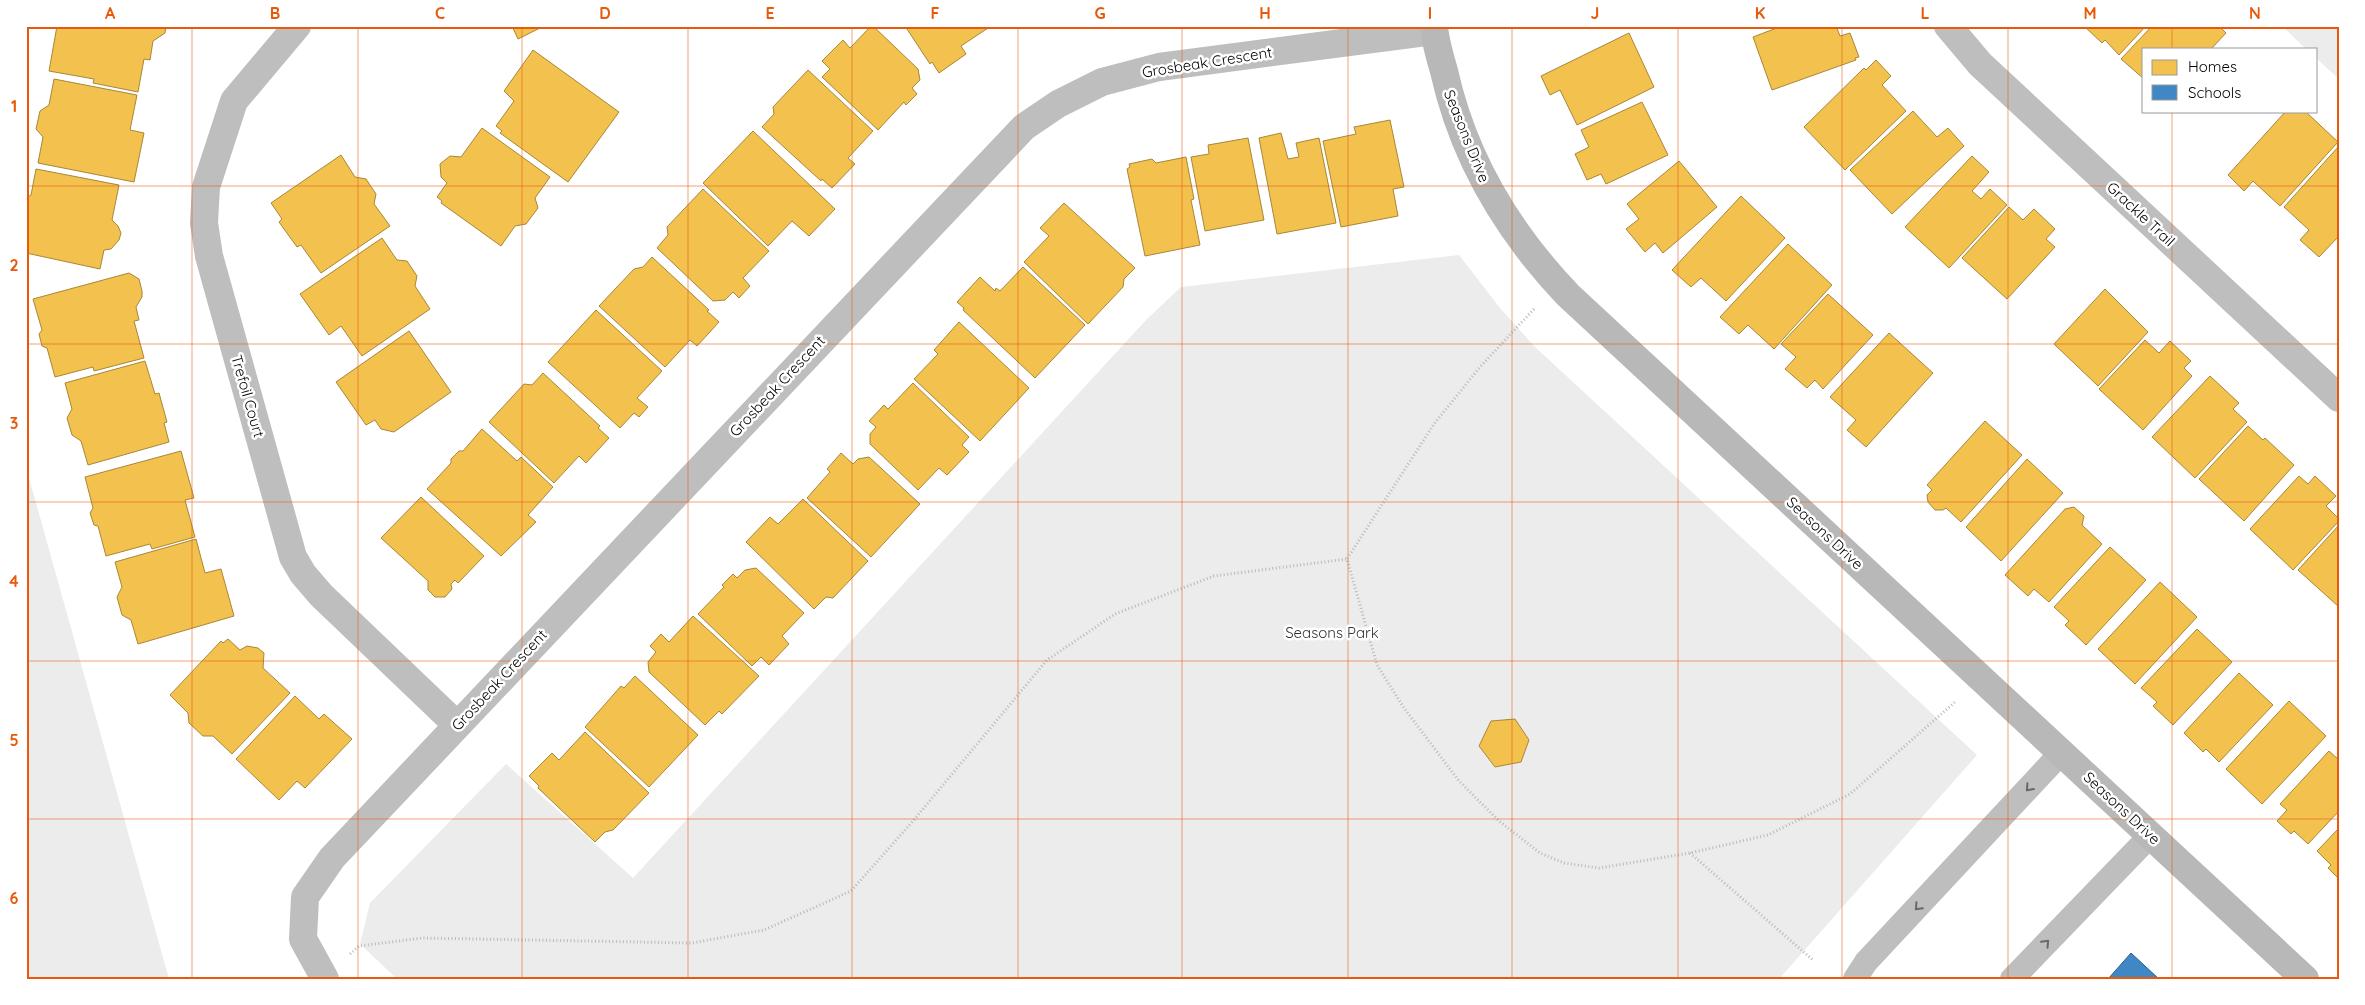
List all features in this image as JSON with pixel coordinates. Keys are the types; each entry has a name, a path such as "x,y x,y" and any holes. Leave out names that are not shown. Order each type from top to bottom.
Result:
{"street":[{"name":"Trefoil Court","path":"298,26 234,101 206,187 204,223 209,256 294,557 303,574 321,595 457,725"},
{"name":"Grackle Trail","path":"1948,26 1980,64 2339,398"},
{"name":"Grosbeak Crescent","path":"324,978 303,939 305,896 332,858 1024,127 1058,104 1102,82 1159,67 1434,29"},
{"name":"Seasons Drive","path":"1434,29 1447,86 1466,141 1484,183 1510,225 1538,262 1559,285 2305,979"}],"lane":[{"path":"1856,979 1866,962 2062,752"},
{"path":"2012,979 2152,835"}],"path":[{"path":"1559,285 1520,323 1480,367 1434,424 1347,559 1377,666 1404,708 1459,781 1499,821 1540,853 1564,863 1599,868 1690,853 1768,835 1850,794 1941,715 1980,676"},
{"path":"324,978 359,946 422,938 692,943 764,930 850,891 913,821 1046,660 1115,614 1214,576 1347,559"},
{"path":"1690,853 1814,961"}],"green space":[{"path":"2282,26 2339,26 2339,79 2318,60 2318,48 2305,48"},
{"name":"Seasons Park","path":"1459,255 1500,308 1534,346 1977,755 1779,979 397,979 360,944 370,903 506,764 633,878 1146,320 1181,287"},
{"path":"26,467 169,979 26,979"}],"building: Homes":[{"path":"57,26 166,26 165,33 153,41 150,60 144,59 138,92 93,83 94,79 49,71"},
{"path":"512,26 544,26 518,39"},
{"path":"871,26 918,69 920,80 912,88 917,94 906,105 904,102 878,130 822,77 830,69 822,61 843,40 850,48"},
{"path":"905,26 991,26 961,46 966,54 939,73 932,62 930,64"},
{"path":"1782,26 1836,26 1840,36 1850,33 1859,57 1855,58 1856,60 1772,90 1753,37"},
{"path":"2084,26 2146,26 2119,55 2105,40 2102,43"},
{"path":"2152,26 2219,26 2226,33 2212,48 2142,48 2142,77 2121,59"},
{"path":"1629,33 1654,87 1577,125 1560,90 1550,95 1541,76"},
{"path":"533,50 619,112 568,182 500,133 502,131 496,126 514,101 504,91"},
{"path":"1876,60 1891,76 1882,85 1906,111 1845,170 1804,127 1864,68 1866,70"},
{"path":"808,70 873,131 848,158 855,164 832,188 822,179 821,181 762,127 774,114 773,107"},
{"path":"54,79 137,95 130,130 144,133 134,182 38,163 43,137 36,129 40,111 49,105"},
{"path":"1642,102 1668,155 1606,184 1601,174 1587,180 1575,154 1589,147 1581,130"},
{"path":"1913,111 1937,137 1948,128 1964,146 1892,214 1850,170"},
{"path":"2285,112 2306,112 2338,142 2280,206 2253,181 2244,191 2228,175"},
{"path":"1390,120 1404,187 1393,189 1398,216 1341,227 1323,141 1356,134 1354,127"},
{"path":"482,128 550,177 535,198 538,208 526,224 515,226 501,246 441,203 442,201 437,197 447,183 441,177 440,164 450,156 461,157"},
{"path":"753,131 835,209 809,236 792,221 768,246 703,183"},
{"path":"1281,133 1288,159 1299,157 1296,143 1319,138 1336,223 1277,234 1259,138"},
{"path":"1248,138 1264,220 1205,231 1191,157 1209,154 1208,145"},
{"path":"2339,146 2339,236 2319,257 2300,240 2309,230 2284,207"},
{"path":"341,155 355,177 366,179 376,194 374,204 390,226 321,273 301,245 297,247 279,222 282,219 271,203"},
{"path":"1972,156 1989,172 1972,191 1981,199 1990,189 2007,205 1949,268 1905,227"},
{"path":"1186,157 1194,199 1191,200 1200,245 1145,256 1127,169 1130,167 1129,164 1152,159 1156,163"},
{"path":"1679,161 1717,207 1663,253 1655,243 1645,252 1626,229 1639,219 1627,204"},
{"path":"36,169 119,185 112,220 118,226 121,233 119,240 111,249 104,250 100,269 26,253 26,198 31,195"},
{"path":"703,189 769,251 743,278 750,286 739,298 733,292 725,300 713,301 657,248 668,235 667,227"},
{"path":"1741,196 1785,238 1726,301 1701,278 1691,287 1672,270"},
{"path":"1064,203 1135,268 1124,279 1123,287 1088,324 1024,262 1049,236 1040,228"},
{"path":"2009,207 2023,220 2034,209 2055,229 2046,239 2055,247 2007,299 1962,258"},
{"path":"382,238 397,260 407,261 417,276 415,286 430,309 362,356 341,326 329,335 300,294"},
{"path":"1788,244 1832,285 1774,349 1748,325 1739,334 1720,317"},
{"path":"652,257 709,310 707,311 719,322 697,346 690,340 665,367 599,306 634,269 643,267"},
{"path":"1023,267 1085,325 1035,378 963,310 964,308 957,302 980,277 995,291 996,288 1000,291"},
{"path":"129,273 139,279 142,291 142,297 136,307 139,320 134,321 144,358 94,371 93,367 55,377 47,348 42,346 39,334 42,330 33,299"},
{"path":"2105,289 2148,332 2098,386 2054,344"},
{"path":"1828,294 1873,335 1823,389 1815,380 1807,388 1785,369 1796,357 1781,344"},
{"path":"596,310 662,371 637,398 648,407 639,417 634,413 620,428 548,362"},
{"path":"959,322 1029,388 980,441 914,379 938,354 934,350"},
{"path":"409,331 451,392 394,432 381,429 375,420 366,425 336,382"},
{"path":"1889,333 1933,373 1866,447 1847,430 1856,420 1830,397"},
{"path":"2145,340 2159,353 2170,341 2191,361 2184,368 2192,376 2143,430 2099,389"},
{"path":"145,361 155,394 159,393 167,422 164,423 169,442 88,465 81,441 72,435 67,418 72,409 65,383"},
{"path":"543,373 600,426 598,428 609,438 586,463 579,456 554,483 489,422 524,384 532,385"},
{"path":"2210,376 2239,403 2233,409 2247,422 2195,478 2152,437"},
{"path":"913,383 969,437 962,445 969,452 947,475 939,468 918,490 870,444 870,434 876,427 869,421 884,405 888,409"},
{"path":"1985,421 2022,455 1961,522 1946,508 1935,510 1928,502 1927,495 1932,490 1927,485"},
{"path":"2248,426 2263,440 2265,438 2294,465 2244,521 2199,479"},
{"path":"482,429 517,461 521,457 553,487 528,515 536,522 501,556 427,489 451,463 451,459 459,451 463,451"},
{"path":"181,451 194,498 185,500 195,537 152,549 150,544 106,556 98,526 94,525 90,513 93,508 85,477"},
{"path":"841,453 853,464 858,459 869,457 920,504 871,557 807,498 830,472 827,469"},
{"path":"2027,459 2063,493 2001,561 1966,527"},
{"path":"2299,476 2308,484 2315,476 2336,496 2326,506 2339,521 2293,570 2250,529"},
{"path":"421,497 484,556 458,583 455,580 451,584 452,589 445,597 435,597 428,590 428,581 381,538"},
{"path":"803,499 868,561 833,598 826,597 814,609 746,542 770,517 778,524"},
{"path":"2074,507 2084,516 2082,525 2102,544 2049,602 2034,589 2028,596 2005,575 2065,509"},
{"path":"2339,525 2339,607 2298,570"},
{"path":"196,539 205,573 221,569 234,616 138,644 131,620 122,615 117,597 122,587 115,562"},
{"path":"2110,547 2146,580 2086,645 2065,625 2069,621 2054,607"},
{"path":"756,568 804,613 782,636 789,644 769,665 761,657 752,666 698,614 724,587 722,585 733,574 737,578 745,570"},
{"path":"2160,582 2197,617 2135,684 2098,649"},
{"path":"693,616 759,676 722,714 719,711 705,725 649,672 648,662 656,652 650,646 661,634 669,642"},
{"path":"2197,629 2232,662 2173,725 2153,706 2157,702 2141,688"},
{"path":"228,639 240,650 247,646 258,648 264,653 263,668 290,693 232,754 213,736 203,736 189,723 188,713 170,695 221,641 223,643"},
{"path":"2239,673 2273,705 2219,762 2206,749 2203,752 2184,733"},
{"path":"635,676 698,735 649,787 585,727 621,686 624,688"},
{"path":"295,696 319,719 324,714 352,739 305,788 297,781 279,800 236,759"},
{"path":"2289,701 2326,736 2262,804 2226,769"},
{"path":"1515,719 1529,740 1521,762 1495,767 1479,746 1491,721"},
{"path":"585,732 649,793 613,830 605,832 595,842 538,788 539,786 529,776 552,753 559,760"},
{"path":"2329,751 2339,760 2339,811 2308,844 2294,831 2291,834 2277,821 2287,810 2280,804"},
{"path":"2339,828 2339,879 2328,868 2331,865 2317,851"}],"building: Schools":[{"path":"2131,953 2159,979 2108,979"}]}
